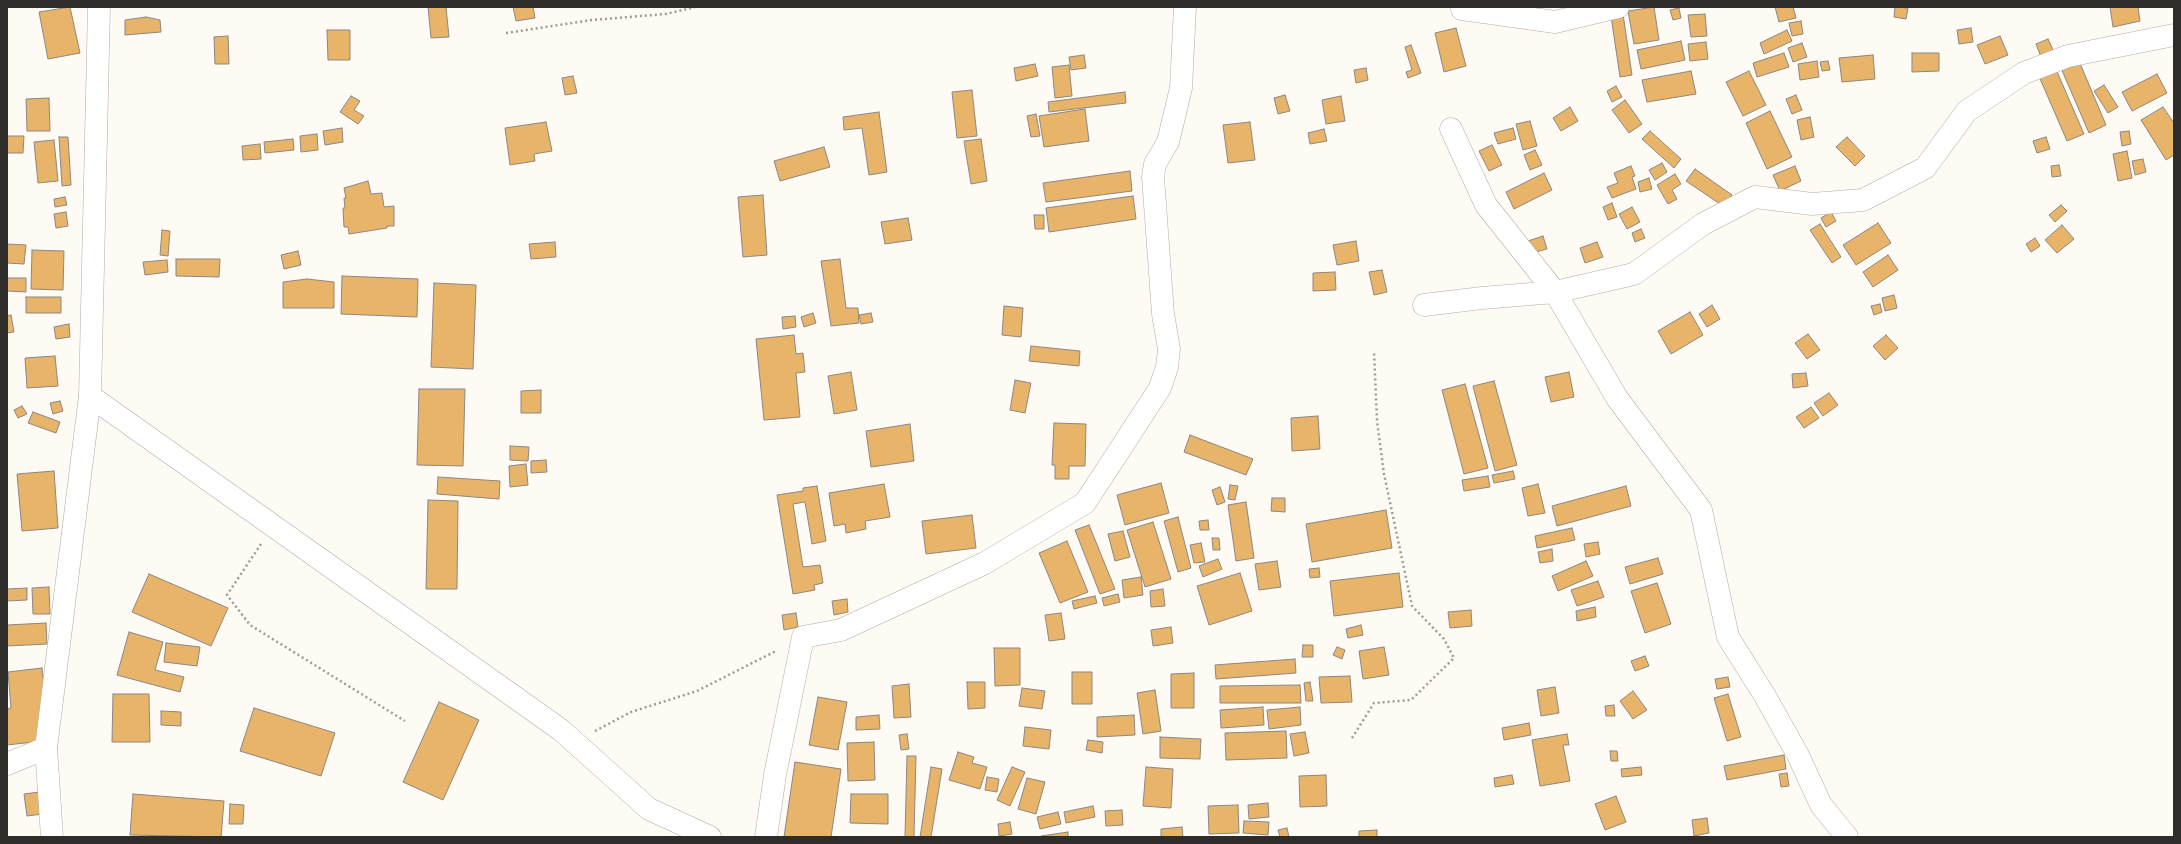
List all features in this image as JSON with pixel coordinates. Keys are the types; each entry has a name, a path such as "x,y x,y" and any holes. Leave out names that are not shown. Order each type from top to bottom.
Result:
{"street":[{"path":"52,837 46,748 90,396 99,7"},
{"path":"766,837 775,775 804,637 841,630 978,566 1085,503 1160,388 1167,367 1169,349 1163,314 1153,177 1155,164 1168,142 1181,88 1185,7"},
{"path":"1462,9 1555,22 1618,7"},
{"path":"1424,306 1482,298 1555,292 1634,274 1703,224 1755,196 1812,204 1863,200 1925,168 1967,111 2024,73 2068,56 2174,35"},
{"path":"1450,129 1486,205 1555,292 1617,398 1701,510 1728,638 1766,696 1795,749 1821,805 1847,837"},
{"path":"90,396 561,730 649,809 710,837"},
{"path":"7,764 46,748"}],"path":[{"path":"506,33 592,20 666,14 695,7"},
{"path":"1352,738 1374,703 1411,700 1454,658 1444,639 1412,606 1383,467 1377,421 1374,351"},
{"path":"273,526 227,594 250,626 405,721"},
{"path":"575,742 631,712 697,691 804,637"}],"building":[{"path":"70,7 80,53 48,59 39,12"},
{"path":"428,7 446,7 449,37 431,38"},
{"path":"513,7 533,7 535,18 516,21"},
{"path":"1654,7 1659,40 1634,44 1628,11"},
{"path":"1775,7 1793,7 1796,18 1779,22"},
{"path":"1895,7 1908,8 1906,19 1894,17"},
{"path":"2110,7 2138,7 2140,21 2113,27"},
{"path":"1679,8 1681,18 1673,20 1670,10"},
{"path":"1623,14 1632,75 1620,77 1611,16"},
{"path":"1705,14 1707,36 1691,37 1688,15"},
{"path":"146,17 160,20 161,32 125,35 125,20"},
{"path":"1801,21 1803,34 1792,36 1789,23"},
{"path":"1456,28 1466,66 1444,72 1435,33"},
{"path":"1971,28 1973,42 1959,44 1957,30"},
{"path":"327,30 350,30 350,60 328,60"},
{"path":"1787,30 1792,41 1764,54 1760,43"},
{"path":"228,36 229,64 215,64 214,37"},
{"path":"2000,36 2008,55 1985,64 1977,45"},
{"path":"2048,39 2054,52 2041,57 2036,44"},
{"path":"1681,41 1685,60 1641,69 1637,50"},
{"path":"1706,42 1708,59 1690,61 1688,44"},
{"path":"1802,43 1807,57 1793,62 1788,48"},
{"path":"1411,45 1421,73 1408,78 1406,72 1412,70 1405,47"},
{"path":"1784,53 1789,67 1757,77 1753,63"},
{"path":"1912,53 1939,53 1939,71 1912,72"},
{"path":"1084,55 1086,68 1071,70 1069,57"},
{"path":"1873,55 1875,79 1842,82 1839,58"},
{"path":"1817,61 1819,77 1800,80 1798,64"},
{"path":"1828,61 1830,70 1822,71 1820,62"},
{"path":"2079,61 2106,125 2089,133 2061,68"},
{"path":"1035,64 1038,76 1016,81 1014,68"},
{"path":"1069,65 1072,96 1055,98 1052,67"},
{"path":"2055,67 2084,134 2067,141 2038,74"},
{"path":"1366,68 1368,80 1356,83 1354,70"},
{"path":"1691,71 1696,94 1647,102 1642,80"},
{"path":"1749,71 1766,105 1743,116 1726,82"},
{"path":"2157,74 2167,93 2132,111 2122,92"},
{"path":"573,76 577,93 565,95 562,78"},
{"path":"2104,85 2118,107 2108,113 2094,91"},
{"path":"1616,86 1622,97 1612,102 1607,91"},
{"path":"972,90 977,136 957,138 952,92"},
{"path":"1125,92 1126,103 1049,112 1048,102"},
{"path":"1285,95 1290,111 1278,114 1274,98"},
{"path":"1796,95 1802,110 1792,114 1786,99"},
{"path":"351,96 360,101 354,110 364,116 358,124 340,112"},
{"path":"1341,96 1345,121 1326,124 1322,100"},
{"path":"49,98 50,131 27,131 26,99"},
{"path":"1625,100 1642,124 1629,133 1612,110"},
{"path":"1570,107 1578,121 1561,131 1553,118"},
{"path":"2163,107 2174,123 2174,155 2166,160 2141,120"},
{"path":"1085,109 1089,141 1044,147 1039,116"},
{"path":"1770,111 1792,157 1767,169 1746,123"},
{"path":"879,112 887,172 869,175 862,128 844,130 843,117"},
{"path":"1036,114 1040,136 1031,137 1027,116"},
{"path":"1810,117 1814,137 1801,140 1797,120"},
{"path":"1530,121 1537,146 1523,150 1516,124"},
{"path":"546,122 552,151 534,154 535,161 510,165 505,128"},
{"path":"1250,122 1255,160 1228,163 1223,125"},
{"path":"342,128 343,142 325,145 323,131"},
{"path":"1513,128 1516,139 1498,144 1494,133"},
{"path":"1324,129 1327,141 1310,144 1308,133"},
{"path":"1650,131 1681,159 1674,168 1642,139"},
{"path":"2129,131 2131,144 2122,146 2120,132"},
{"path":"317,134 318,150 301,152 300,136"},
{"path":"7,136 24,136 23,153 7,153"},
{"path":"59,137 68,137 71,185 62,186"},
{"path":"1847,137 1865,156 1855,166 1836,147"},
{"path":"2046,137 2050,149 2037,153 2033,141"},
{"path":"293,139 294,150 265,153 264,142"},
{"path":"981,139 987,181 971,184 964,141"},
{"path":"54,140 58,181 38,183 34,142"},
{"path":"260,144 261,159 243,160 242,146"},
{"path":"1492,145 1502,165 1489,171 1479,151"},
{"path":"824,147 830,167 780,181 774,161"},
{"path":"1535,150 1542,165 1530,170 1524,155"},
{"path":"2127,151 2132,178 2118,181 2113,154"},
{"path":"2143,159 2146,172 2135,175 2132,161"},
{"path":"1662,163 1667,172 1655,180 1649,170"},
{"path":"2059,165 2061,176 2052,177 2051,166"},
{"path":"1631,166 1635,176 1632,177 1636,189 1612,198 1607,187 1618,183 1614,173"},
{"path":"1795,166 1801,181 1780,191 1773,175"},
{"path":"1695,169 1732,195 1723,206 1686,181"},
{"path":"1130,171 1132,191 1046,202 1043,183"},
{"path":"1544,173 1552,190 1514,209 1506,192"},
{"path":"1675,174 1681,184 1672,190 1677,199 1668,204 1657,185"},
{"path":"1649,178 1652,189 1640,192 1638,182"},
{"path":"368,181 371,194 382,193 384,207 394,206 394,226 387,226 387,228 349,234 348,227 344,227 343,208 345,208 344,198 346,198 344,188"},
{"path":"763,195 767,255 743,257 738,197"},
{"path":"1133,196 1136,219 1049,232 1046,208"},
{"path":"65,197 67,205 55,207 54,199"},
{"path":"1612,203 1617,217 1608,220 1603,207"},
{"path":"2061,205 2067,211 2055,222 2049,215"},
{"path":"1632,207 1640,222 1627,229 1619,214"},
{"path":"66,212 68,226 56,228 54,214"},
{"path":"1831,212 1836,221 1826,227 1821,218"},
{"path":"1034,215 1044,215 1044,229 1035,229"},
{"path":"908,218 912,240 885,244 881,222"},
{"path":"1878,223 1891,243 1856,265 1843,245"},
{"path":"1820,224 1841,257 1832,263 1810,230"},
{"path":"2062,225 2074,239 2057,253 2045,240"},
{"path":"1641,229 1645,238 1635,242 1632,233"},
{"path":"162,230 170,231 168,256 160,255"},
{"path":"1543,236 1547,249 1532,253 1528,241"},
{"path":"2035,238 2040,246 2031,252 2026,244"},
{"path":"1356,241 1359,261 1337,265 1333,245"},
{"path":"555,242 556,257 531,259 529,244"},
{"path":"1597,242 1603,257 1585,263 1580,248"},
{"path":"7,244 26,245 24,264 7,263"},
{"path":"32,250 64,251 63,290 31,289"},
{"path":"298,251 301,265 284,269 281,255"},
{"path":"1888,255 1898,270 1873,287 1863,272"},
{"path":"176,259 220,259 219,277 176,276"},
{"path":"840,259 846,308 858,308 859,323 831,326 821,261"},
{"path":"167,260 168,272 145,275 143,262"},
{"path":"1382,270 1387,292 1374,295 1369,272"},
{"path":"1335,272 1336,290 1313,291 1313,273"},
{"path":"342,276 418,279 417,317 341,314"},
{"path":"7,278 26,278 26,292 7,291"},
{"path":"307,279 334,282 334,308 283,308 283,282"},
{"path":"434,283 476,285 473,369 431,367"},
{"path":"1894,295 1897,308 1885,311 1882,298"},
{"path":"26,297 61,297 61,313 26,313"},
{"path":"1880,304 1882,312 1874,315 1871,306"},
{"path":"1712,305 1720,319 1707,327 1699,314"},
{"path":"1004,306 1023,308 1021,337 1002,335"},
{"path":"1690,312 1703,335 1671,354 1658,331"},
{"path":"813,313 816,323 804,327 801,317"},
{"path":"871,313 873,322 861,324 859,315"},
{"path":"11,315 14,332 7,333 7,316"},
{"path":"795,316 796,327 783,329 782,317"},
{"path":"69,324 70,337 56,339 54,327"},
{"path":"1808,334 1820,350 1807,359 1795,343"},
{"path":"794,335 796,354 803,353 805,372 796,373 800,417 764,420 756,339"},
{"path":"1886,335 1898,348 1885,360 1873,346"},
{"path":"1031,346 1080,351 1079,366 1029,361"},
{"path":"55,356 58,386 27,388 25,358"},
{"path":"851,372 857,410 834,414 828,376"},
{"path":"1569,372 1574,397 1551,402 1545,377"},
{"path":"1806,373 1808,386 1793,388 1792,374"},
{"path":"1015,380 1031,383 1025,413 1010,410"},
{"path":"1494,381 1517,465 1495,471 1473,386"},
{"path":"1465,384 1488,468 1464,474 1442,390"},
{"path":"419,389 465,389 463,466 417,465"},
{"path":"541,390 541,413 521,413 521,391"},
{"path":"1829,393 1838,405 1823,416 1814,403"},
{"path":"60,401 63,411 53,414 50,403"},
{"path":"22,406 27,414 18,418 14,410"},
{"path":"1811,407 1819,418 1804,428 1796,417"},
{"path":"33,412 60,422 56,433 28,423"},
{"path":"1318,416 1320,449 1292,451 1291,418"},
{"path":"1054,423 1086,424 1085,466 1069,466 1069,479 1055,479 1055,465 1052,465"},
{"path":"910,424 914,461 871,467 866,431"},
{"path":"1190,435 1253,459 1246,475 1184,452"},
{"path":"510,446 529,447 528,461 510,460"},
{"path":"546,460 547,472 531,473 531,461"},
{"path":"526,464 528,485 510,487 509,466"},
{"path":"54,471 58,528 22,531 17,474"},
{"path":"1513,471 1515,479 1494,483 1492,475"},
{"path":"1488,476 1490,487 1464,491 1462,480"},
{"path":"438,477 500,481 499,499 437,494"},
{"path":"1161,483 1169,513 1125,525 1117,495"},
{"path":"884,484 890,517 865,521 866,529 846,533 845,524 834,526 829,493"},
{"path":"1538,484 1545,513 1528,516 1522,488"},
{"path":"1230,485 1238,486 1235,500 1228,499"},
{"path":"817,486 826,541 812,544 805,502 793,504 803,567 820,565 823,583 814,585 815,590 793,594 777,495 803,491 803,488"},
{"path":"1626,486 1631,506 1557,526 1552,506"},
{"path":"1220,487 1225,502 1217,505 1212,490"},
{"path":"1272,498 1285,498 1285,512 1271,511"},
{"path":"428,500 458,501 457,589 426,589"},
{"path":"1246,502 1254,558 1236,561 1228,505"},
{"path":"1386,510 1392,548 1312,562 1306,524"},
{"path":"972,515 976,548 926,554 922,521"},
{"path":"1178,517 1191,568 1178,572 1164,521"},
{"path":"1208,520 1209,530 1200,530 1199,521"},
{"path":"1153,522 1171,579 1145,587 1127,530"},
{"path":"1089,525 1115,589 1100,594 1075,530"},
{"path":"1572,528 1575,540 1537,548 1535,536"},
{"path":"1123,531 1130,557 1115,561 1108,534"},
{"path":"1212,538 1219,538 1220,550 1213,550"},
{"path":"1067,541 1088,592 1060,603 1039,553"},
{"path":"1598,542 1600,554 1586,557 1584,544"},
{"path":"1201,543 1205,562 1194,563 1190,545"},
{"path":"1552,549 1553,561 1540,563 1538,552"},
{"path":"1658,558 1663,574 1630,584 1625,567"},
{"path":"1218,559 1222,569 1203,577 1199,566"},
{"path":"1277,561 1281,587 1259,590 1255,564"},
{"path":"1586,561 1593,576 1558,591 1552,576"},
{"path":"1319,568 1320,577 1310,578 1309,569"},
{"path":"1240,573 1252,611 1209,625 1197,586"},
{"path":"1399,573 1403,607 1334,616 1330,581"},
{"path":"149,574 228,608 211,646 132,612"},
{"path":"1141,577 1143,595 1124,598 1122,580"},
{"path":"1598,581 1604,597 1577,606 1571,590"},
{"path":"1657,583 1671,624 1645,633 1631,591"},
{"path":"49,587 50,614 33,614 32,588"},
{"path":"27,588 27,600 7,601 7,589"},
{"path":"1163,589 1165,606 1151,607 1150,591"},
{"path":"1118,594 1120,602 1104,606 1102,598"},
{"path":"1095,596 1097,603 1074,609 1072,601"},
{"path":"847,599 848,612 834,615 832,601"},
{"path":"1595,607 1596,617 1577,621 1576,611"},
{"path":"1471,610 1472,626 1450,628 1448,612"},
{"path":"796,613 798,627 784,630 782,615"},
{"path":"1061,613 1065,639 1049,641 1045,615"},
{"path":"46,623 47,644 7,646 7,625"},
{"path":"1361,625 1363,635 1348,638 1346,629"},
{"path":"1171,627 1173,643 1153,646 1151,630"},
{"path":"129,632 163,642 155,670 184,677 180,692 117,675"},
{"path":"166,643 200,647 197,666 164,662"},
{"path":"1303,645 1313,645 1313,657 1302,657"},
{"path":"1337,647 1345,650 1342,659 1333,655"},
{"path":"1384,647 1389,675 1363,679 1359,651"},
{"path":"994,648 1020,648 1020,685 995,686"},
{"path":"1645,656 1649,666 1635,671 1631,661"},
{"path":"1295,659 1296,673 1216,679 1215,665"},
{"path":"42,668 49,728 42,741 7,745 7,709 11,708 8,672"},
{"path":"1072,672 1092,672 1092,704 1072,704"},
{"path":"1194,673 1194,708 1171,708 1171,674"},
{"path":"1350,676 1352,702 1321,703 1319,677"},
{"path":"1728,677 1730,687 1717,689 1715,679"},
{"path":"967,682 985,682 985,708 968,709"},
{"path":"1310,682 1313,701 1306,701 1304,683"},
{"path":"909,684 911,717 894,718 892,686"},
{"path":"1300,685 1301,703 1220,703 1220,686"},
{"path":"1555,687 1559,713 1541,716 1537,690"},
{"path":"1022,688 1045,691 1042,709 1019,706"},
{"path":"1155,690 1161,731 1143,734 1137,693"},
{"path":"1633,691 1647,710 1633,719 1620,701"},
{"path":"113,694 149,694 150,742 112,742"},
{"path":"1728,694 1741,737 1727,741 1714,698"},
{"path":"818,697 847,702 838,750 809,745"},
{"path":"439,702 479,720 443,800 403,782"},
{"path":"1614,705 1615,716 1606,716 1605,706"},
{"path":"1263,707 1264,725 1221,728 1220,710"},
{"path":"1300,707 1301,725 1269,729 1267,710"},
{"path":"254,708 335,733 321,776 240,751"},
{"path":"161,711 181,712 181,726 161,725"},
{"path":"879,715 880,729 856,730 856,717"},
{"path":"1134,715 1135,735 1097,737 1097,717"},
{"path":"1529,723 1531,735 1504,740 1502,728"},
{"path":"1025,727 1051,730 1049,749 1023,746"},
{"path":"1286,731 1287,758 1226,760 1225,733"},
{"path":"1305,732 1309,753 1294,756 1290,734"},
{"path":"907,734 909,749 901,750 899,735"},
{"path":"1567,734 1569,745 1563,745 1570,781 1540,786 1532,740"},
{"path":"1160,737 1201,739 1200,759 1160,758"},
{"path":"1088,740 1103,742 1102,753 1086,750"},
{"path":"874,742 875,780 848,781 847,743"},
{"path":"1610,751 1617,751 1618,761 1611,761"},
{"path":"958,752 974,757 972,763 987,767 980,789 949,780"},
{"path":"1784,755 1786,769 1727,780 1724,766"},
{"path":"907,756 916,756 914,837 905,837"},
{"path":"795,762 841,769 831,837 784,837"},
{"path":"931,767 942,769 931,837 920,837"},
{"path":"1012,767 1025,772 1010,806 997,800"},
{"path":"1146,767 1173,769 1171,808 1143,806"},
{"path":"1641,767 1642,775 1622,777 1621,769"},
{"path":"1787,773 1789,786 1781,787 1779,774"},
{"path":"1326,775 1327,806 1300,807 1299,776"},
{"path":"1512,775 1514,784 1495,787 1494,778"},
{"path":"987,777 999,779 997,792 985,790"},
{"path":"1027,778 1045,782 1036,814 1018,809"},
{"path":"55,790 58,812 27,816 24,794"},
{"path":"133,794 224,801 221,837 130,835"},
{"path":"851,794 888,794 888,824 850,823"},
{"path":"1616,796 1626,822 1605,830 1595,804"},
{"path":"1268,803 1269,817 1249,819 1248,805"},
{"path":"230,804 244,805 243,824 229,824"},
{"path":"1238,805 1239,833 1209,834 1208,806"},
{"path":"1093,806 1095,817 1066,823 1064,812"},
{"path":"1122,810 1123,825 1106,826 1105,811"},
{"path":"1058,812 1061,824 1040,829 1037,817"},
{"path":"1707,818 1709,833 1694,836 1692,820"},
{"path":"1244,821 1269,822 1268,835 1243,833"},
{"path":"1010,822 1012,834 999,836 998,824"},
{"path":"1182,827 1183,837 1161,837 1161,829"},
{"path":"1287,828 1289,837 1280,837 1278,830"},
{"path":"1377,830 1377,837 1359,837 1359,831"},
{"path":"1068,832 1068,837 1041,837 1041,836"}]}
